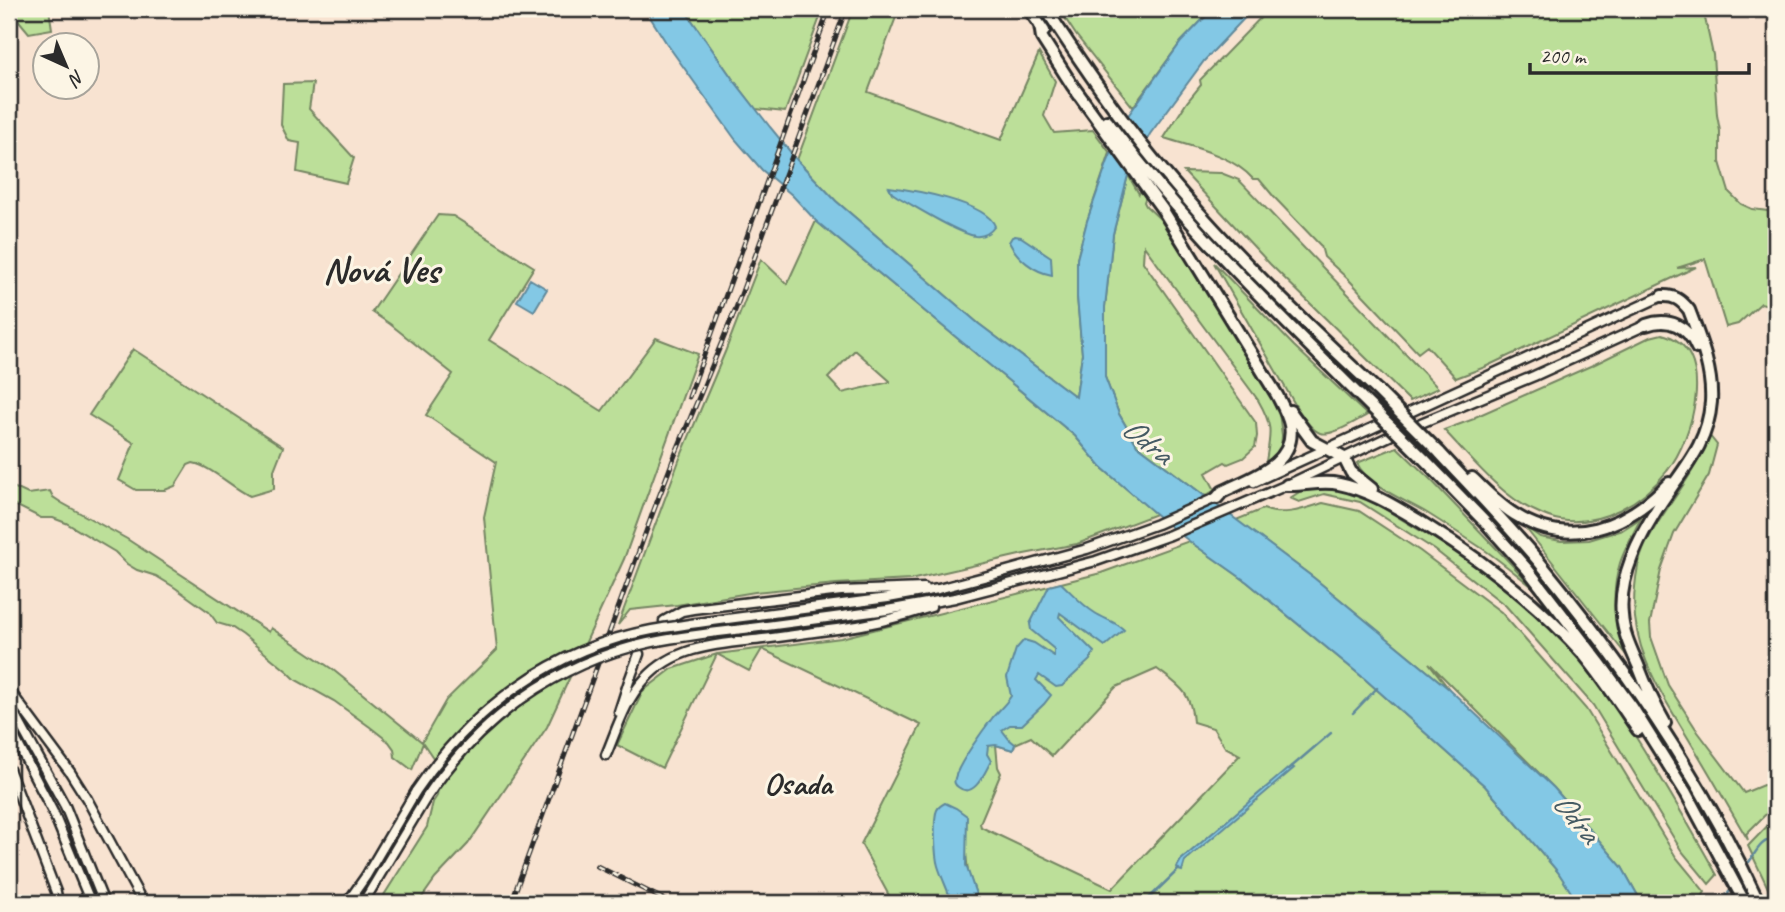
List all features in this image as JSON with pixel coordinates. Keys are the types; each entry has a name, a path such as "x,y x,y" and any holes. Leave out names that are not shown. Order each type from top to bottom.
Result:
{"highway":[{"path":"1029,9 1103,116 1174,205 1247,284 1424,459 1528,570 1632,707 1711,838 1743,901"},
{"path":"1046,9 1128,128 1187,197 1256,273 1439,452 1539,563 1571,603 1611,655 1670,742 1721,828 1759,903"},
{"path":"1040,26 1042,38 1072,85 1163,210 1277,395 1312,441 1344,458 1350,472 1360,482 1395,503 1412,517"},
{"path":"1661,296 1676,298 1689,310 1708,367 1711,390 1709,414 1696,454 1659,507 1629,564 1622,593 1622,616 1626,637 1652,701 1692,765 1697,788"},
{"path":"1439,452 1500,504 1531,523 1567,532 1605,527 1623,520 1654,498 1683,466 1695,445 1705,410 1704,372 1690,334 1672,323 1655,322 1646,325"},
{"path":"1217,498 1222,492 1275,469 1285,453 1291,432 1288,418 1277,395"},
{"path":"1287,485 1301,486 1323,481 1363,491 1412,517 1485,565 1551,620 1586,657 1656,757 1671,769"}],"main road":[{"path":"1410,412 1661,296"},
{"path":"1421,422 1534,376 1646,325"},
{"path":"1275,469 1328,449 1379,425"},
{"path":"363,903 426,798 450,764 484,728 519,700 566,671 594,659 650,643 955,598 1096,561 1170,535 1287,485 1390,436"},
{"path":"347,903 416,791 450,745 512,690 565,659 594,647 650,631 937,589 1087,549 1157,524 1217,498"},
{"path":"664,621 682,611 778,598 912,587 937,589"},
{"path":"639,654 606,755 636,689 672,657 690,649 717,644 867,625 955,598"},
{"path":"9,690 88,799 143,903"},
{"path":"9,707 65,806 104,903"},
{"path":"9,727 53,813 91,903"},
{"path":"9,769 58,903"}],"green space":[{"path":"9,9 49,9 52,29 29,33 15,16 9,15"},
{"path":"684,9 823,9 785,112 756,109"},
{"path":"853,9 899,9 868,92 1001,140 1039,53 1055,81 1044,116 1054,133 1093,130 1110,153 1077,259 1082,354 1076,397 979,324 836,201 797,160"},
{"path":"1059,9 1213,9 1181,42 1133,107 1076,35"},
{"path":"1269,9 1703,9 1713,55 1720,162 1729,192 1741,204 1752,209 1776,212 1776,304 1761,303 1738,324 1726,327 1705,259 1677,268 1696,267 1485,367 1456,378 1427,346 1418,353 1324,257 1321,246 1259,179 1253,179 1223,158 1164,138 1201,85 1200,80"},
{"path":"313,83 309,109 354,158 346,183 297,172 300,143 289,141 281,125 283,84"},
{"path":"1184,172 1221,173 1239,180 1438,388 1410,401 1270,264"},
{"path":"1128,175 1139,194 1141,190 1146,196 1146,206 1160,219 1244,349 1279,413 1281,450 1270,461 1266,461 1270,429 1258,400 1144,246 1143,262 1256,423 1255,447 1243,458 1228,464 1225,462 1206,473 1215,490 1205,496 1137,445 1119,414 1105,377 1105,307 1113,234"},
{"path":"438,215 453,216 534,267 489,340 602,411 656,338 698,354 624,559 547,727 468,844 435,879 418,903 379,903 427,827 437,796 440,768 423,743 412,770 395,757 389,742 370,727 334,701 296,680 243,635 231,627 217,623 209,612 174,587 156,576 137,570 115,552 66,523 53,518 41,518 9,502 9,485 28,494 50,491 53,497 62,503 127,539 269,632 271,628 332,669 422,742 446,700 497,650 484,517 496,462 426,415 453,374 372,312"},
{"path":"816,221 1075,436 1101,467 1156,514 1077,544 910,580 755,592 630,610 618,625 680,458 761,259 787,284","holes":["855,350 890,381 842,393 828,378"]},
{"path":"1214,263 1294,346 1367,415 1330,433 1316,431 1297,408"},
{"path":"1662,334 1680,343 1690,357 1695,375 1696,396 1692,417 1677,457 1667,471 1646,493 1620,510 1590,520 1575,521 1541,514 1523,505 1498,486 1444,430 1474,419 1650,337"},
{"path":"133,349 283,447 274,470 274,489 250,496 193,463 188,465 175,486 165,490 136,490 119,480 134,443 89,415"},
{"path":"1709,435 1717,445 1709,475 1674,534 1661,570 1650,623 1651,637 1668,685 1698,732 1744,793 1763,785 1776,786 1776,802 1746,834 1748,840 1660,691 1643,652 1634,610 1636,578 1643,550 1696,464"},
{"path":"1397,447 1535,589 1476,544 1378,486 1357,463"},
{"path":"1301,491 1345,491 1362,497 1439,542 1504,585 1559,635 1611,700 1664,782 1717,875 1709,884 1681,850 1593,705 1506,606 1435,550 1360,502 1324,494 1299,502 1290,498"},
{"path":"1323,503 1359,511 1420,551 1501,612 1586,709 1676,857 1705,892 1698,903 1642,903 1622,867 1554,788 1429,663 1449,689 1314,578 1236,520 1263,509 1286,512"},
{"path":"1641,518 1622,557 1615,586 1616,621 1626,655 1524,526 1540,537 1561,541 1589,540 1622,530"},
{"path":"1189,541 1247,582 1366,680 1485,786 1558,872 1579,903 979,903 968,872 966,853 948,888 952,903 893,903 861,844 921,725 762,649 749,671 717,654 841,638 1101,573","holes":["1157,669 1178,685 1187,696 1193,722 1213,728 1225,747 1240,755 1112,889 981,827 980,823 1001,773 996,745 1013,750 1015,744 1031,737 1052,756 1116,687"]},
{"path":"717,654 662,768 617,745 643,691 672,669"},
{"path":"1776,817 1776,903 1775,903 1748,846"}],"water":[{"name":"Odra","path":"645,9 684,9 770,127 836,201 979,324 1076,397 1082,354 1077,259 1108,161 1127,117 1181,42 1213,9 1253,9 1204,61 1150,134 1128,175 1113,234 1105,307 1105,377 1119,414 1137,445 1314,578 1449,689 1554,788 1622,867 1642,903 1578,903 1558,872 1485,786 1366,680 1247,582 1166,523 1101,467 1075,436 816,221 792,195 762,170 735,139"},
{"path":"889,187 931,194 964,204 978,210 995,226 984,235 967,234 898,197"},
{"path":"1015,236 1021,237 1051,257 1052,275 1039,271 1021,259 1009,242"},
{"path":"530,279 547,289 534,311 517,301"},
{"path":"1061,583 1090,610 1124,630 1105,646 1060,613 1059,617 1094,652 1090,660 1062,686 1056,687 1039,675 1036,680 1051,695 1022,725 1010,725 1002,730 1015,744 1013,750 996,745 988,746 987,754 991,761 986,772 974,787 964,790 956,785 955,778 978,738 1011,696 1007,677 1016,649 1024,640 1054,656 1054,649 1031,630 1030,624 1049,586"},
{"path":"1291,766 1294,768 1185,861 1182,871 1178,870 1181,860"},
{"path":"945,803 967,816 966,865 979,903 952,903 940,871 936,855 935,821 938,809"}],"waterway":[{"path":"1353,713 1377,688"},
{"path":"1289,769 1331,733"},
{"path":"1749,862 1763,843 1776,839"},
{"path":"1144,903 1179,869"},
{"path":"1722,903 1729,892"}],"railway":[{"path":"689,397 829,9"},
{"path":"511,903 652,515 736,308 846,9"},
{"path":"597,866 671,903"}],"district":[{"name":"Nová Ves","path":"381,269"},
{"name":"Osada","path":"798,783"}]}
